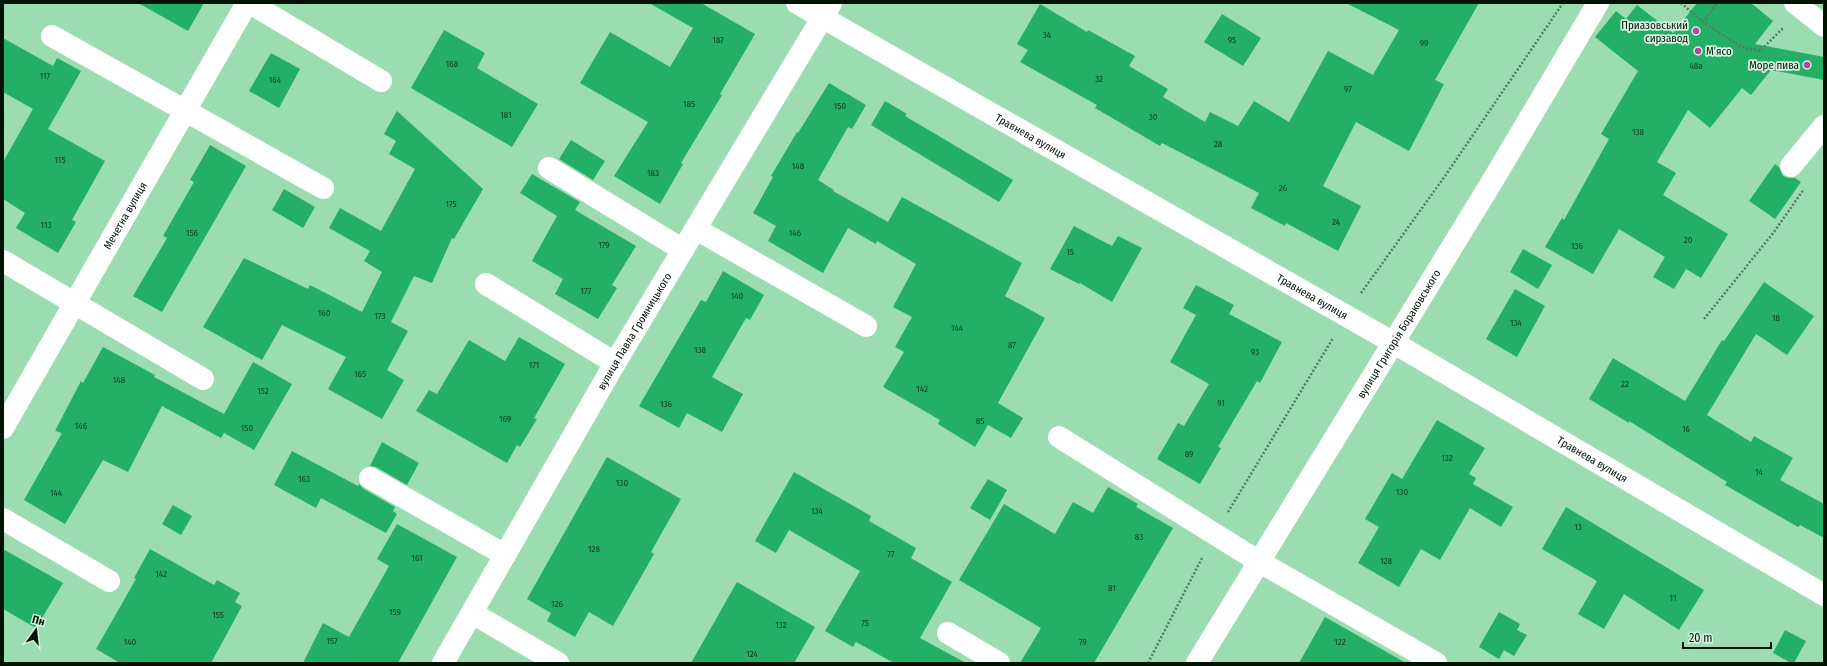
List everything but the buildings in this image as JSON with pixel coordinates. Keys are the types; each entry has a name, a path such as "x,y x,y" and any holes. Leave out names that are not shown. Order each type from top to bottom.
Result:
{"street":[{"path":"248,3 381,81"},
{"name":"Мечетна вулиця","path":"3,428 248,3"},
{"name":"Травнева вулиця","path":"797,3 827,10 1824,595"},
{"name":"вулиця Григорія Бораковського","path":"1196,663 1394,343 1598,3"},
{"path":"1798,6 1824,26"},
{"name":"вулиця Павла Громницького","path":"443,663 615,363 827,10"},
{"path":"52,36 323,188"},
{"path":"1791,166 1824,126"},
{"path":"549,168 683,250"},
{"path":"696,229 866,326"},
{"path":"3,261 203,379"},
{"path":"486,284 615,363"},
{"path":"1059,437 1258,562 1436,663"},
{"path":"370,478 505,555"},
{"path":"3,519 109,581"},
{"path":"472,613 558,663"},
{"path":"948,633 999,663"}],"path":[{"path":"1681,3 1703,22 1741,47 1760,51 1798,6"},
{"path":"1703,22 1717,3"},
{"path":"1704,319 1774,232 1808,183"}],"place":[{"name":"Приазовський сирзавод","path":"1696,31"},
{"name":"М’ясо","path":"1698,51"},
{"name":"Море пива","path":"1807,65"}]}
